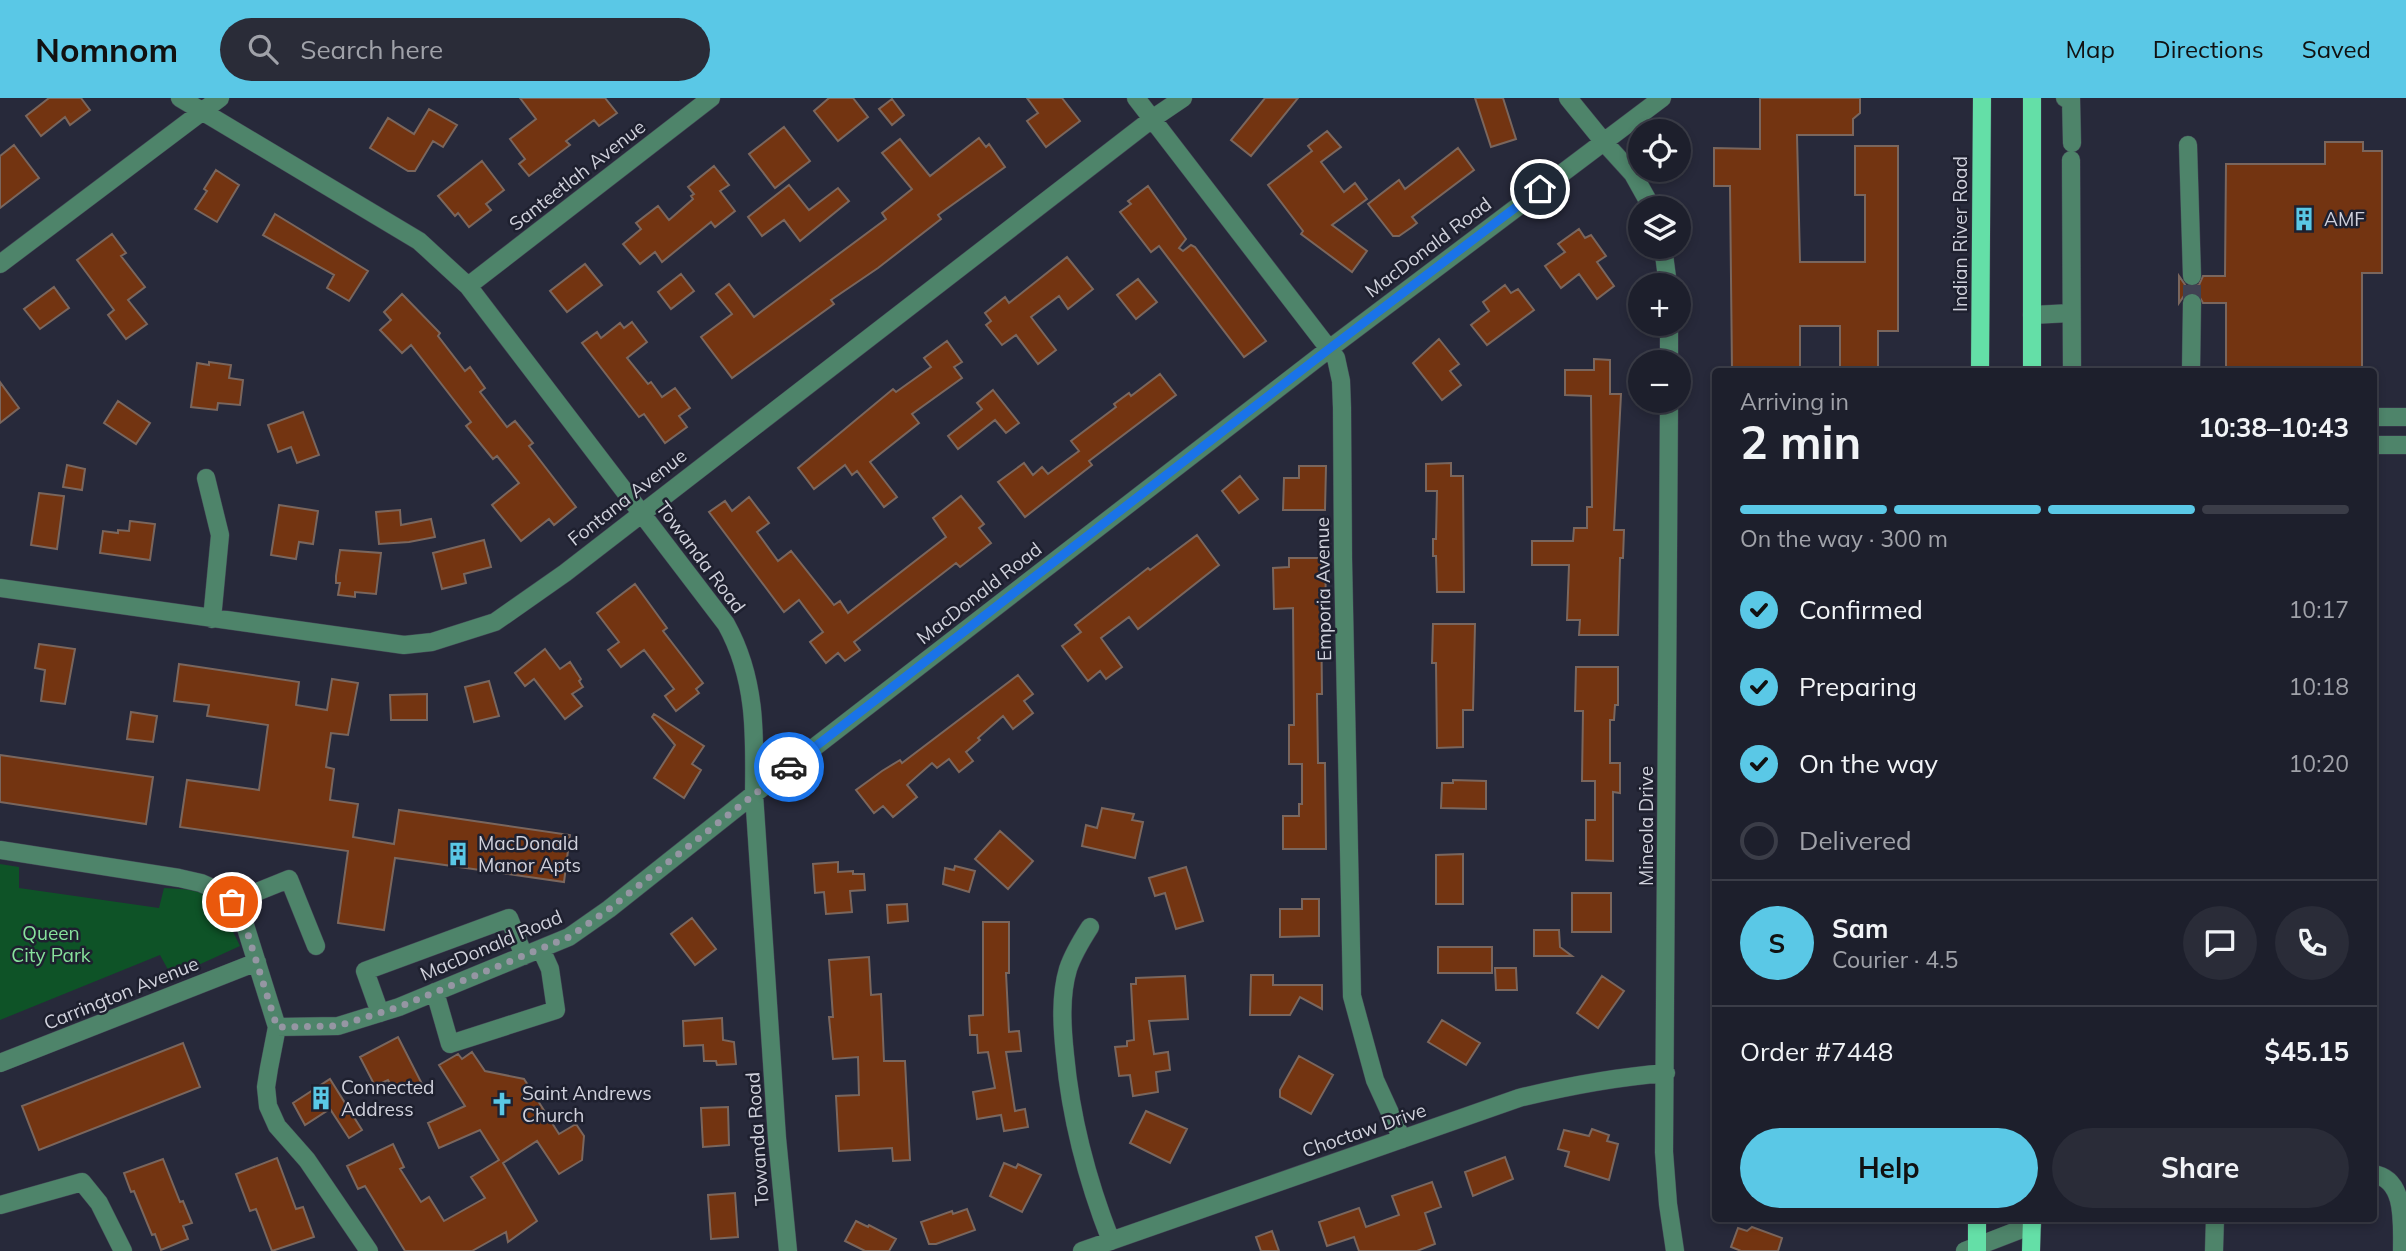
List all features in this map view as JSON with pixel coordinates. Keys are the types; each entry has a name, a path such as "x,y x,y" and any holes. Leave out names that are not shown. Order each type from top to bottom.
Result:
{"main road":[{"name":"Indian River Road","path":"1980,368 1982,98"},
{"path":"2032,98 2032,368"},
{"path":"1973,1250 1976,1222"},
{"path":"2031,1251 2032,1222"}],"street":[{"name":"Towanda Road","path":"180,98 419,241 468,286 726,624 739,647 752,712 754,793 777,1138 788,1251"},
{"path":"0,264 220,98"},
{"name":"Santeetlah Avenue","path":"468,286 711,98"},
{"name":"Emporia Avenue","path":"1136,98 1336,358 1341,381 1342,408 1342,558 1352,996 1375,1080 1402,1139"},
{"name":"Fontana Avenue","path":"0,588 404,645 432,642 495,622 565,573 1152,119 1183,98"},
{"path":"1568,98 1633,174 1645,196"},
{"name":"MacDonald Road","path":"277,1027 338,1026 435,992 569,937 609,909 754,793 1329,349 1662,98"},
{"path":"2065,98 2071,98 2072,368"},
{"path":"2188,145 2192,276"},
{"path":"2191,368 2192,303"},
{"path":"2032,315 2071,313"},
{"name":"Mineola Drive","path":"1669,413 1664,1152 1675,1251"},
{"path":"2377,417 2406,417"},
{"path":"2377,445 2406,445"},
{"path":"206,478 220,535 212,619"},
{"path":"0,850 179,878 201,883 221,892 232,902 245,925 277,1027 269,1068 268,1106 277,1126 307,1160 369,1251"},
{"path":"232,902 289,879 316,946"},
{"path":"380,1013 365,971 509,918 524,956"},
{"path":"1090,927 1075,951 1068,972 1063,1006 1063,1035 1068,1090 1079,1146 1111,1241"},
{"path":"435,992 450,1044 556,1010 550,968 541,949"},
{"name":"Carrington Avenue","path":"0,1063 257,962"},
{"name":"Choctaw Drive","path":"1082,1251 1520,1098 1564,1087 1666,1073"},
{"path":"2377,1175 2387,1177 2394,1183 2399,1195 2402,1209 2402,1251"},
{"path":"0,1205 82,1182 99,1203 123,1251"},
{"path":"1973,1250 2032,1222"},
{"path":"2214,1251 2215,1222"}],"green space":[{"name":"Queen City Park","path":"0,864 19,867 19,888 159,908 164,888 197,890 218,901 240,946 172,977 160,955 0,1020"}],"building":[{"path":"49,98 81,98 90,110 70,125 65,117 41,136 26,116"},
{"path":"520,98 605,98 617,113 599,126 594,120 566,141 570,145 529,176 519,164 525,159 510,139 536,119"},
{"path":"829,98 853,98 868,117 838,141 814,111"},
{"path":"1027,98 1062,98 1080,121 1046,147 1027,121 1038,113"},
{"path":"1265,98 1298,98 1251,156 1231,140"},
{"path":"1475,98 1503,98 1516,139 1491,147"},
{"path":"1760,98 1860,98 1860,113 1853,119 1853,135 1797,135 1800,262 1865,262 1865,195 1855,195 1855,146 1898,146 1898,331 1878,331 1878,368 1840,368 1840,326 1800,326 1800,368 1732,368 1730,186 1714,186 1714,148 1760,149"},
{"path":"892,99 904,115 892,125 879,109"},
{"path":"429,109 457,125 443,147 433,141 415,171 408,171 370,148 388,118 414,134"},
{"path":"784,127 810,161 775,188 749,154"},
{"path":"1327,131 1341,147 1321,162 1344,192 1355,183 1367,199 1332,225 1367,251 1352,272 1301,234 1303,231 1268,185 1312,151 1308,146"},
{"path":"979,138 986,147 989,144 1005,167 938,215 941,219 878,268 831,300 834,304 732,378 701,337 732,314 716,294 729,284 754,317 886,219 882,213 912,189 882,153 900,139 930,176"},
{"name":"AMF","path":"2325,142 2363,142 2363,151 2382,151 2382,273 2362,273 2362,368 2226,368 2226,303 2203,303 2198,294 2191,292 2186,293 2179,303 2179,276 2186,286 2192,287 2199,285 2203,276 2225,276 2226,164 2325,164"},
{"path":"14,145 39,178 0,208 0,156"},
{"path":"1458,148 1474,170 1412,217 1417,223 1399,236 1393,236 1368,204 1399,180 1405,189"},
{"path":"482,161 504,190 486,204 491,210 469,227 458,213 455,216 438,196"},
{"path":"714,166 729,185 720,191 735,211 715,227 711,222 662,262 655,252 640,264 623,244 641,229 636,223 658,206 669,220 693,199 691,196 694,194 688,187"},
{"path":"216,170 239,185 217,222 195,209"},
{"path":"789,185 809,210 838,188 849,201 800,241 784,220 762,236 748,217"},
{"path":"1148,186 1186,239 1179,248 1183,251 1191,245 1195,247 1266,341 1244,357 1159,246 1151,252 1120,212 1131,204 1128,201"},
{"path":"275,214 368,271 349,301 327,288 334,275 263,235"},
{"path":"1579,229 1585,238 1591,235 1606,256 1597,262 1614,286 1597,299 1579,274 1561,288 1545,266 1565,252 1558,244"},
{"path":"112,234 126,253 121,256 145,287 128,300 147,324 126,339 108,315 114,310 77,260"},
{"path":"1067,257 1093,289 1068,309 1059,296 1031,317 1056,350 1038,364 1016,335 1002,345 986,325 991,321 985,313 1005,297 1009,303"},
{"path":"585,264 602,285 567,312 550,291"},
{"path":"681,274 694,291 671,309 658,292"},
{"path":"1138,279 1157,302 1136,319 1117,295"},
{"path":"1505,285 1511,293 1518,289 1534,310 1487,345 1471,325 1489,311 1483,302"},
{"path":"54,287 69,308 40,329 24,309"},
{"path":"402,294 440,333 438,336 465,371 470,367 485,388 480,392 507,427 515,421 533,443 529,446 576,507 554,525 549,519 521,541 492,505 519,483 497,456 493,459 466,426 471,422 411,345 402,353 380,330 391,320 384,312"},
{"path":"632,322 647,342 627,358 662,397 675,388 690,408 679,416 687,427 665,443 644,414 639,417 582,343 597,332 601,338 620,323 624,328"},
{"path":"1439,339 1459,364 1450,371 1461,385 1442,400 1413,363"},
{"path":"947,341 962,362 954,367 962,378 912,414 919,423 870,462 897,497 884,507 857,471 852,475 845,465 814,489 798,468 893,389 896,392 931,367 924,358"},
{"path":"1594,359 1610,360 1610,394 1621,394 1614,530 1624,530 1623,558 1620,558 1618,635 1579,635 1580,620 1567,620 1569,565 1532,565 1532,541 1573,541 1574,528 1587,528 1587,507 1592,507 1591,396 1565,395 1565,370 1594,370"},
{"path":"209,362 231,365 229,378 243,380 240,405 218,403 217,410 191,407 197,363 209,365"},
{"path":"1160,374 1176,395 1089,461 1092,465 1025,517 998,482 1024,463 1033,475 1042,467 1048,474 1079,451 1071,441 1116,407 1114,404 1129,393 1131,396"},
{"path":"0,382 19,408 0,423"},
{"path":"993,390 1019,423 1006,433 995,420 958,449 948,436 982,409 977,403"},
{"path":"118,401 150,423 136,444 104,423"},
{"path":"303,412 319,455 297,463 291,447 278,452 268,425"},
{"path":"1451,463 1451,476 1463,476 1464,592 1437,592 1433,539 1436,539 1437,491 1426,491 1426,464"},
{"path":"67,465 85,469 82,490 63,487"},
{"path":"1299,466 1326,466 1325,510 1283,510 1284,478 1299,478"},
{"path":"1240,476 1258,499 1239,513 1222,491"},
{"path":"39,493 64,496 57,549 31,545"},
{"path":"961,496 984,524 979,528 991,543 960,567 956,563 854,642 860,650 845,661 838,653 826,663 810,642 823,632 799,600 784,612 709,512 725,501 732,511 749,497 769,523 757,532 778,561 791,551 834,605 840,601 848,613 946,537 933,518"},
{"path":"279,505 318,511 313,544 299,542 296,559 271,555"},
{"path":"400,510 401,525 431,519 435,537 379,544 376,512"},
{"path":"130,521 155,524 150,560 100,553 103,531 129,531"},
{"path":"1197,535 1219,565 1138,629 1129,617 1101,638 1122,667 1106,679 1100,671 1088,681 1062,646 1081,632 1075,625 1148,568 1150,570"},
{"path":"484,540 491,567 464,574 466,583 442,589 433,553"},
{"path":"340,550 381,553 376,594 355,592 355,597 338,595 340,583 336,583 336,576"},
{"path":"1289,558 1325,558 1326,605 1321,606 1322,694 1317,694 1318,763 1325,763 1326,849 1283,849 1283,816 1299,816 1299,804 1302,804 1302,764 1289,764 1289,725 1294,725 1293,608 1274,609 1273,568 1289,567"},
{"path":"635,584 667,628 663,631 703,683 696,689 699,693 676,711 665,696 674,689 644,650 621,667 608,650 619,642 597,613"},
{"path":"1433,624 1475,624 1473,710 1463,710 1463,747 1437,748 1436,663 1432,663"},
{"path":"39,644 75,649 65,704 41,701 45,670 35,668"},
{"path":"545,649 560,669 570,662 581,679 579,681 583,687 572,694 582,706 565,719 534,679 525,686 515,673"},
{"name":"MacDonald Manor Apts","path":"179,664 299,682 296,705 327,710 332,679 358,683 348,735 331,733 326,767 334,769 330,800 358,804 353,837 394,844 399,810 570,835 564,882 395,858 384,930 338,923 348,851 180,827 187,780 259,790 268,725 207,716 209,705 174,701"},
{"path":"1576,667 1618,667 1618,705 1615,705 1614,720 1610,720 1610,763 1620,763 1620,793 1613,792 1613,861 1586,860 1586,820 1595,820 1595,781 1582,781 1583,711 1575,711"},
{"path":"1018,675 1033,694 1024,701 1033,713 1013,729 1003,716 966,752 973,761 959,772 949,759 937,768 932,763 907,785 917,797 893,817 883,806 874,813 856,790 900,760 902,763"},
{"path":"489,681 499,716 474,722 465,687"},
{"path":"427,694 427,720 391,720 390,695"},
{"path":"131,712 157,716 153,742 127,739"},
{"path":"654,714 704,746 692,764 701,770 684,798 654,778 675,745 652,717"},
{"path":"0,755 153,777 146,824 0,802"},
{"path":"1453,780 1486,781 1486,809 1441,808 1442,783 1453,783"},
{"path":"1102,808 1134,814 1132,820 1143,822 1135,858 1082,846 1086,825 1097,828"},
{"path":"1000,831 1033,861 1008,889 975,859"},
{"path":"1463,854 1463,904 1436,904 1436,855"},
{"path":"838,862 838,872 853,871 853,874 864,874 865,890 850,891 852,912 826,914 824,892 815,893 813,864"},
{"path":"955,866 975,871 969,892 943,884 945,868 954,870"},
{"path":"1186,867 1203,921 1176,929 1165,893 1155,896 1149,878"},
{"path":"1572,893 1611,893 1611,932 1572,932"},
{"path":"1302,899 1319,899 1319,936 1280,937 1280,909 1302,909"},
{"path":"907,904 908,921 888,923 887,905"},
{"path":"692,918 716,949 695,965 671,934"},
{"path":"983,922 1009,922 1009,973 1006,973 1009,1032 1019,1031 1021,1051 1006,1052 1015,1111 1025,1109 1028,1127 1004,1131 1001,1115 977,1119 973,1092 995,1088 988,1052 978,1053 977,1035 970,1035 969,1016 983,1015"},
{"path":"1534,930 1559,930 1560,947 1572,956 1534,956"},
{"path":"1438,947 1492,947 1492,973 1438,973"},
{"path":"869,957 871,995 881,994 884,1061 905,1061 910,1160 893,1161 892,1148 839,1151 836,1096 859,1095 858,1057 833,1059 829,1017 833,1017 829,960"},
{"path":"1495,968 1516,968 1517,990 1496,990"},
{"path":"1251,975 1273,975 1273,985 1322,985 1322,1009 1300,997 1290,1015 1250,1015"},
{"path":"1185,976 1188,1019 1149,1021 1154,1054 1168,1052 1170,1070 1156,1072 1158,1092 1133,1096 1130,1075 1119,1076 1115,1047 1127,1046 1127,1041 1134,1040 1131,984 1136,984 1136,978"},
{"path":"1602,976 1624,991 1598,1028 1577,1013"},
{"path":"722,1018 723,1040 734,1042 736,1064 717,1065 716,1061 704,1061 703,1045 684,1046 683,1021"},
{"path":"1442,1020 1480,1043 1466,1065 1428,1042"},
{"path":"398,1037 422,1084 407,1091 403,1083 393,1088 388,1080 375,1086 360,1057"},
{"path":"183,1043 200,1087 39,1150 22,1106"},
{"path":"472,1052 485,1071 524,1079 559,1134 576,1124 584,1136 582,1160 559,1174 537,1141 503,1163 537,1221 508,1242 506,1232 472,1251 405,1251 365,1186 358,1189 347,1166 393,1144 404,1167 400,1169 421,1202 429,1197 444,1221 485,1198 471,1177 499,1160 480,1130 439,1148 428,1123 465,1106 439,1065 458,1054 462,1059"},
{"path":"1299,1056 1333,1075 1311,1114 1280,1097 1280,1090"},
{"name":"Connected Address","path":"330,1079 362,1130 349,1138 330,1109 305,1125 293,1103"},
{"path":"728,1107 729,1145 703,1147 701,1108"},
{"path":"1146,1111 1187,1129 1170,1163 1130,1143"},
{"path":"1592,1129 1609,1135 1607,1141 1618,1144 1609,1180 1565,1166 1569,1152 1558,1149 1564,1130 1589,1136"},
{"path":"1505,1157 1513,1179 1473,1196 1465,1172"},
{"path":"277,1158 296,1209 303,1207 314,1237 272,1251 256,1209 250,1211 236,1174"},
{"path":"163,1159 180,1202 183,1201 192,1223 183,1226 188,1239 161,1250 124,1173"},
{"path":"1004,1163 1016,1168 1018,1164 1041,1175 1022,1212 990,1196"},
{"path":"1432,1182 1441,1207 1425,1213 1435,1244 1417,1251 1359,1251 1354,1237 1327,1246 1319,1222 1359,1208 1366,1227 1399,1215 1392,1196"},
{"path":"735,1193 738,1237 711,1239 708,1195"},
{"path":"967,1209 975,1230 929,1244 921,1222 952,1211 953,1214"},
{"path":"856,1221 896,1239 889,1251 865,1251 845,1241"},
{"path":"1752,1227 1782,1238 1778,1251 1741,1251 1731,1247 1738,1228 1747,1231"},
{"path":"1272,1231 1279,1251 1261,1251 1256,1237"}],"tunnel":[{"path":"2192,276 2192,303"}],"way so far":[{"path":"232,902 245,925 277,1027 338,1026 399,1007 569,937 609,909 789,767"}],"place":[{"name":"AMF","path":"2304,219"},
{"name":"MacDonald Manor Apts","path":"458,854"},
{"name":"Connected Address","path":"321,1098"},
{"name":"Saint Andrews Church","path":"502,1104"}],"route":[{"path":"789,767 1540,189"}]}
